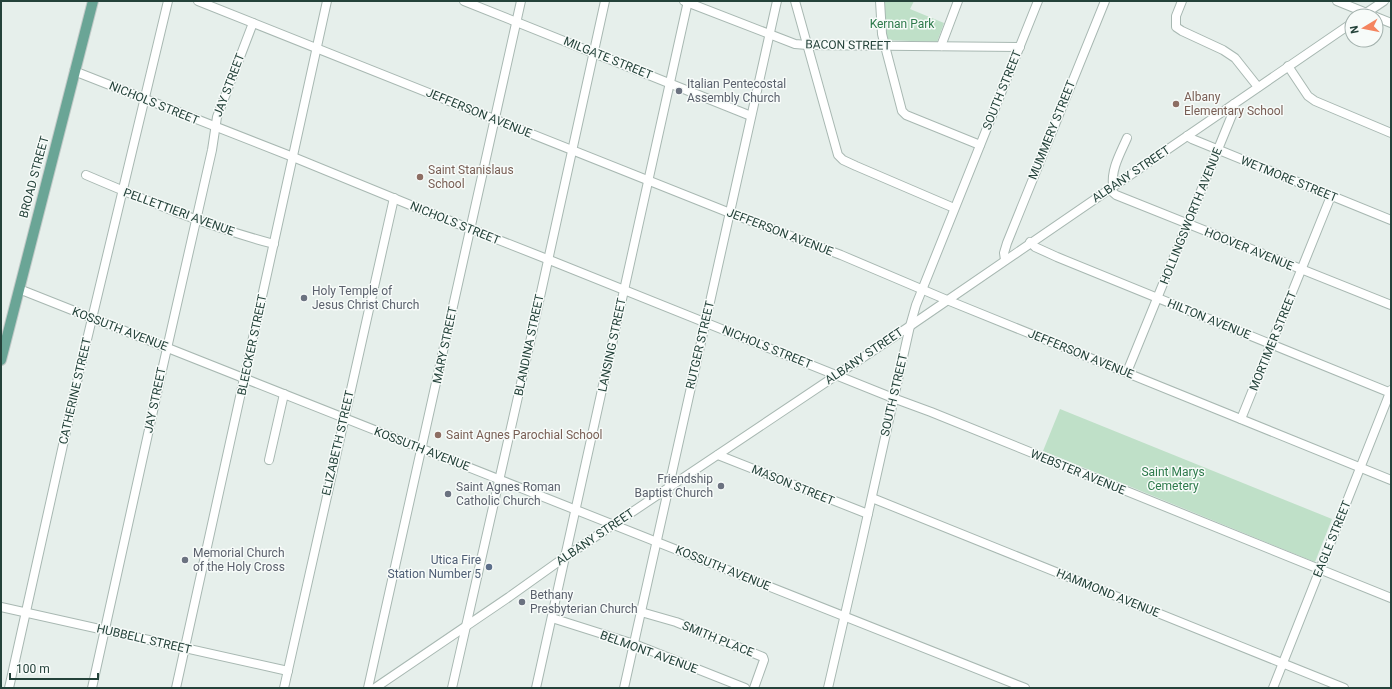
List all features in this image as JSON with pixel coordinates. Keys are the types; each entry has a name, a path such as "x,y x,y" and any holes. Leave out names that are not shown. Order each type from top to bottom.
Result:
{"main road":[{"name":"BROAD STREET","path":"1,360 93,1"}],"street":[{"name":"CATHERINE STREET","path":"9,688 92,318 168,1"},
{"name":"JEFFERSON AVENUE","path":"198,1 730,213 841,255 922,290 1391,480"},
{"name":"BLEECKER STREET","path":"176,688 328,1"},
{"name":"MILGATE STREET","path":"464,1 751,116"},
{"name":"MARY STREET","path":"368,688 521,1"},
{"name":"BLANDINA STREET","path":"452,688 604,1"},
{"name":"RUTGER STREET","path":"624,688 776,1"},
{"path":"795,1 838,155 843,160 856,166 954,208"},
{"path":"880,1 882,34 902,111 906,115 980,145"},
{"path":"941,46 958,1"},
{"name":"SOUTH STREET","path":"828,688 872,498 893,398 916,305 1038,1"},
{"name":"MUMMERY STREET","path":"1005,260 1004,253 1007,243 1104,1"},
{"path":"1182,1 1176,16 1176,27 1223,50 1235,58 1258,87"},
{"path":"1337,1 1354,8"},
{"name":"BACON STREET","path":"686,2 795,44 1020,47"},
{"name":"LANSING STREET","path":"536,688 649,181 686,2"},
{"name":"JAY STREET","path":"92,688 212,150 214,127 254,23"},
{"name":"ALBANY STREET","path":"375,688 565,557 910,326 1030,242 1344,28"},
{"path":"1288,66 1308,96 1391,134"},
{"name":"NICHOLS STREET","path":"74,72 293,157 835,375"},
{"name":"HOLLINGSWORTH AVENUE","path":"1127,372 1234,110 1234,104"},
{"name":"WETMORE STREET","path":"1187,136 1391,220"},
{"path":"1111,188 1115,166 1127,138"},
{"name":"PELLETTIERI AVENUE","path":"86,175 196,219 232,232 274,244"},
{"name":"HOOVER AVENUE","path":"1111,188 1116,195 1391,305"},
{"name":"MORTIMER STREET","path":"1241,419 1332,196"},
{"name":"ELIZABETH STREET","path":"284,688 394,198"},
{"name":"HILTON AVENUE","path":"1030,242 1035,248 1057,258 1391,392"},
{"name":"KOSSUTH AVENUE","path":"19,289 1025,688"},
{"name":"WEBSTER AVENUE","path":"835,375 931,412 1391,598"},
{"name":"EAGLE STREET","path":"1273,688 1391,392"},
{"path":"269,460 284,394"},
{"name":"MASON STREET","path":"718,455 868,514"},
{"name":"HAMMOND AVENUE","path":"872,498 1344,688"},
{"name":"HUBBELL STREET","path":"1,607 288,671"},
{"name":"SMITH PLACE","path":"641,612 676,622 763,657 764,660 754,688"},
{"name":"BELMONT AVENUE","path":"552,618 634,644 745,688"}],"green space":[{"name":"Kernan Park","path":"883,1 914,1 910,9 944,23 937,42 886,40"},
{"name":"Saint Marys Cemetery","path":"1060,409 1332,519 1315,562 1043,451"}],"place":[{"name":"Italian Pentecostal Assembly Church","path":"679,91"},
{"name":"Albany Elementary School","path":"1176,104"},
{"name":"Saint Stanislaus School","path":"420,177"},
{"name":"Holy Temple of Jesus Christ Church","path":"304,298"},
{"name":"Saint Agnes Parochial School","path":"438,435"},
{"name":"Friendship Baptist Church","path":"721,486"},
{"name":"Saint Agnes Roman Catholic Church","path":"448,494"},
{"name":"Memorial Church of the Holy Cross","path":"185,560"},
{"name":"Utica Fire Station Number 5","path":"489,567"},
{"name":"Bethany Presbyterian Church","path":"522,602"}]}
